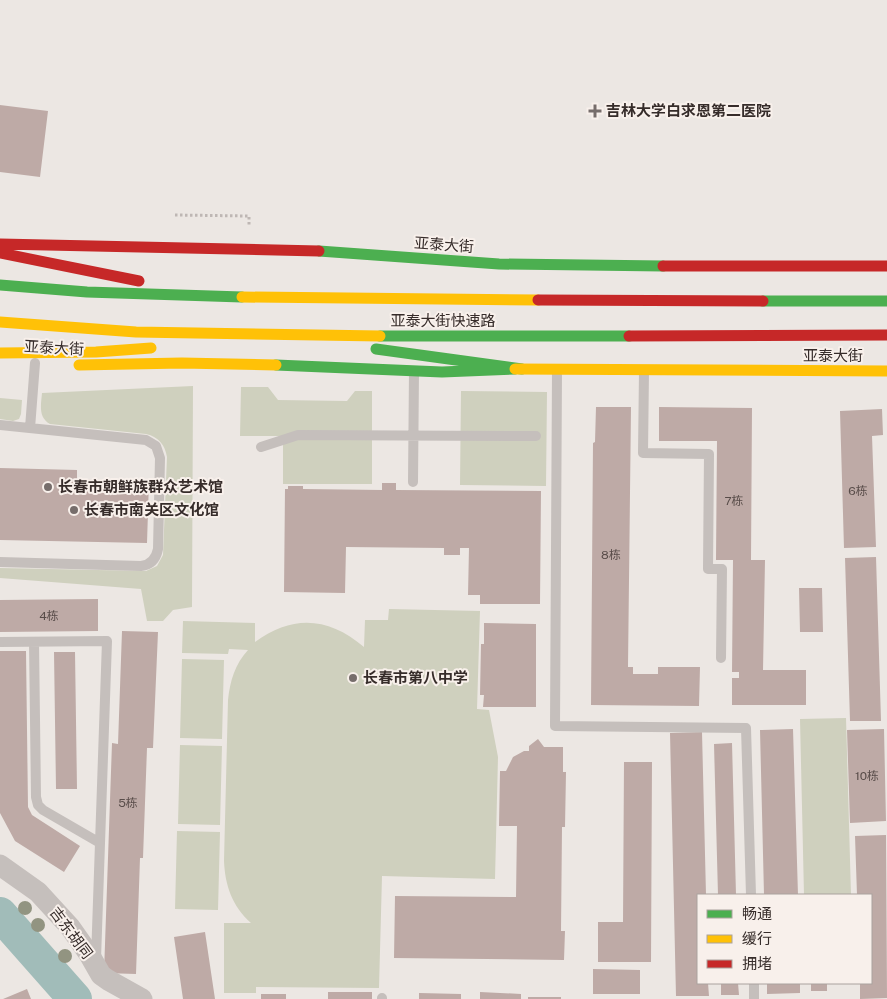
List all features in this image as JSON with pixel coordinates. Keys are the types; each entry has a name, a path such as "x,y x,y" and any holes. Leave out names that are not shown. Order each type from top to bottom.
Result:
{"main road":[{"name":"亚泰大街","path":"0,244 286,249 489,263 568,266 887,266"},
{"path":"0,253 209,296"},
{"name":"亚泰大街快速路","path":"0,285 116,294 209,296 597,302 887,301"},
{"name":"亚泰大街快速路","path":"0,322 116,332 209,335 887,335"},
{"path":"0,354 96,352 151,348 209,335"},
{"path":"319,336 354,345 414,356 464,360 522,369"},
{"name":"亚泰大街","path":"0,358 35,363 66,364 212,363 302,365 442,372 522,369 887,371"}],"street":[{"name":"吉东胡同","path":"0,864 38,892 70,927 90,954 96,968 108,980 142,999"}],"lane":[{"path":"30,428 35,363"},
{"path":"557,370 555,726 746,728 751,894"},
{"path":"644,370 643,453 709,454 708,569 722,569 721,658"},
{"path":"413,482 414,371"},
{"path":"0,425 146,440 156,446 160,458 157,554 153,561 140,566 0,562"},
{"path":"260,447 298,435 536,436"},
{"path":"0,642 107,641 96,968"},
{"path":"34,642 36,798 38,805 43,810 100,843"},
{"path":"754,984 754,999"}],"path":[{"path":"175,215 249,216"}],"green space":[{"path":"193,386 192,607 173,610 163,621 147,621 141,589 0,578 0,568 146,571 157,566 163,555 167,457 163,445 158,439 146,434 50,424 42,414 42,393"},
{"path":"241,387 268,387 278,400 347,401 355,391 372,391 372,484 283,484 283,436 240,436"},
{"path":"461,391 547,392 546,486 460,485"},
{"path":"0,398 22,400 19,419 13,421 0,419"},
{"path":"389,609 480,611 477,709 489,710 498,757 495,879 382,876 379,988 256,987 256,993 224,993 224,923 251,923 234,902 228,887 224,861 228,700 234,673 248,650 229,649 228,654 182,653 183,621 255,623 255,642 283,627 297,623 311,623 338,630 364,647 365,620 388,620"},
{"path":"182,659 224,660 222,739 180,738"},
{"path":"846,718 851,894 804,894 800,719"},
{"path":"180,745 222,746 220,825 178,824"},
{"path":"177,831 220,832 218,910 175,909"}],"building":[{"path":"0,105 48,111 40,177 0,172"},
{"path":"596,407 631,407 628,667 633,667 633,674 658,674 658,667 700,667 699,706 591,705 593,443 595,442"},
{"path":"659,407 752,408 751,560 765,560 763,670 806,670 806,705 732,705 732,678 739,678 739,672 732,672 733,560 716,560 717,441 659,441"},
{"path":"882,409 883,435 872,436 876,547 844,548 840,411"},
{"name":"长春市南关区文化馆","path":"0,468 77,470 77,479 149,481 147,543 0,540"},
{"path":"382,483 396,483 396,490 541,491 540,604 480,604 480,595 468,595 469,548 460,548 460,555 444,555 444,548 346,547 345,593 284,592 285,489 288,489 288,486 303,486 303,489 382,490"},
{"path":"876,557 881,721 850,721 845,558"},
{"path":"799,588 822,588 823,632 800,632"},
{"path":"98,599 98,631 0,632 0,600"},
{"path":"484,623 536,624 536,707 483,707 484,695 480,695 481,644 484,644"},
{"path":"122,631 158,632 153,748 147,748 143,858 140,858 136,974 104,973 112,743 118,744"},
{"path":"0,651 26,651 28,807 32,815 80,846 64,872 15,841 0,813"},
{"path":"54,652 75,652 77,789 56,789"},
{"path":"793,729 798,894 764,894 760,730"},
{"path":"884,729 886,821 850,823 847,730"},
{"path":"702,732 706,894 697,894 697,984 708,984 709,996 676,996 670,733"},
{"path":"538,739 544,747 563,747 563,772 566,772 565,827 562,827 561,931 565,931 564,960 394,958 395,896 516,897 517,826 499,826 500,771 506,771 513,757 524,751 529,751 529,746"},
{"path":"732,743 736,894 718,894 714,744"},
{"path":"624,762 652,762 651,962 598,962 598,922 623,922"},
{"path":"886,835 887,998 860,999 860,984 872,984 872,894 857,894 855,836"},
{"path":"205,932 215,999 183,999 174,937"},
{"path":"593,969 640,970 640,994 593,994"},
{"path":"721,984 738,984 739,995 721,995"},
{"path":"767,984 800,984 800,993 767,994"},
{"path":"811,984 827,984 827,991 811,991"},
{"path":"27,989 31,999 3,999"},
{"path":"328,992 372,992 372,999 328,999"},
{"path":"480,992 521,994 521,999 480,999"},
{"path":"419,993 461,994 461,999 419,999"},
{"path":"261,994 286,994 286,999 261,999"},
{"path":"528,997 561,997 561,999 528,999"}],"waterway":[{"path":"0,914 75,999"}],"traffic: fast":[{"path":"319,251 499,264 663,266"},
{"path":"0,285 87,292 242,297"},
{"path":"763,301 887,301"},
{"path":"380,336 629,336"},
{"path":"376,349 522,369"},
{"path":"276,365 442,372 515,369"}],"traffic: slow":[{"path":"242,297 538,300"},
{"path":"0,322 136,332 380,336"},
{"path":"0,353 96,352 151,348"},
{"path":"79,365 182,363 276,365"},
{"path":"515,369 887,371"}],"traffic: jam":[{"path":"0,244 319,251"},
{"path":"0,253 139,281"},
{"path":"663,266 887,266"},
{"path":"538,300 763,301"},
{"path":"629,336 887,335"}],"place":[{"name":"吉林大学白求恩第二医院","path":"595,111"},
{"name":"长春市朝鲜族群众艺术馆","path":"48,487"},
{"name":"长春市南关区文化馆","path":"74,510"},
{"name":"长春市第八中学","path":"353,678"}]}
